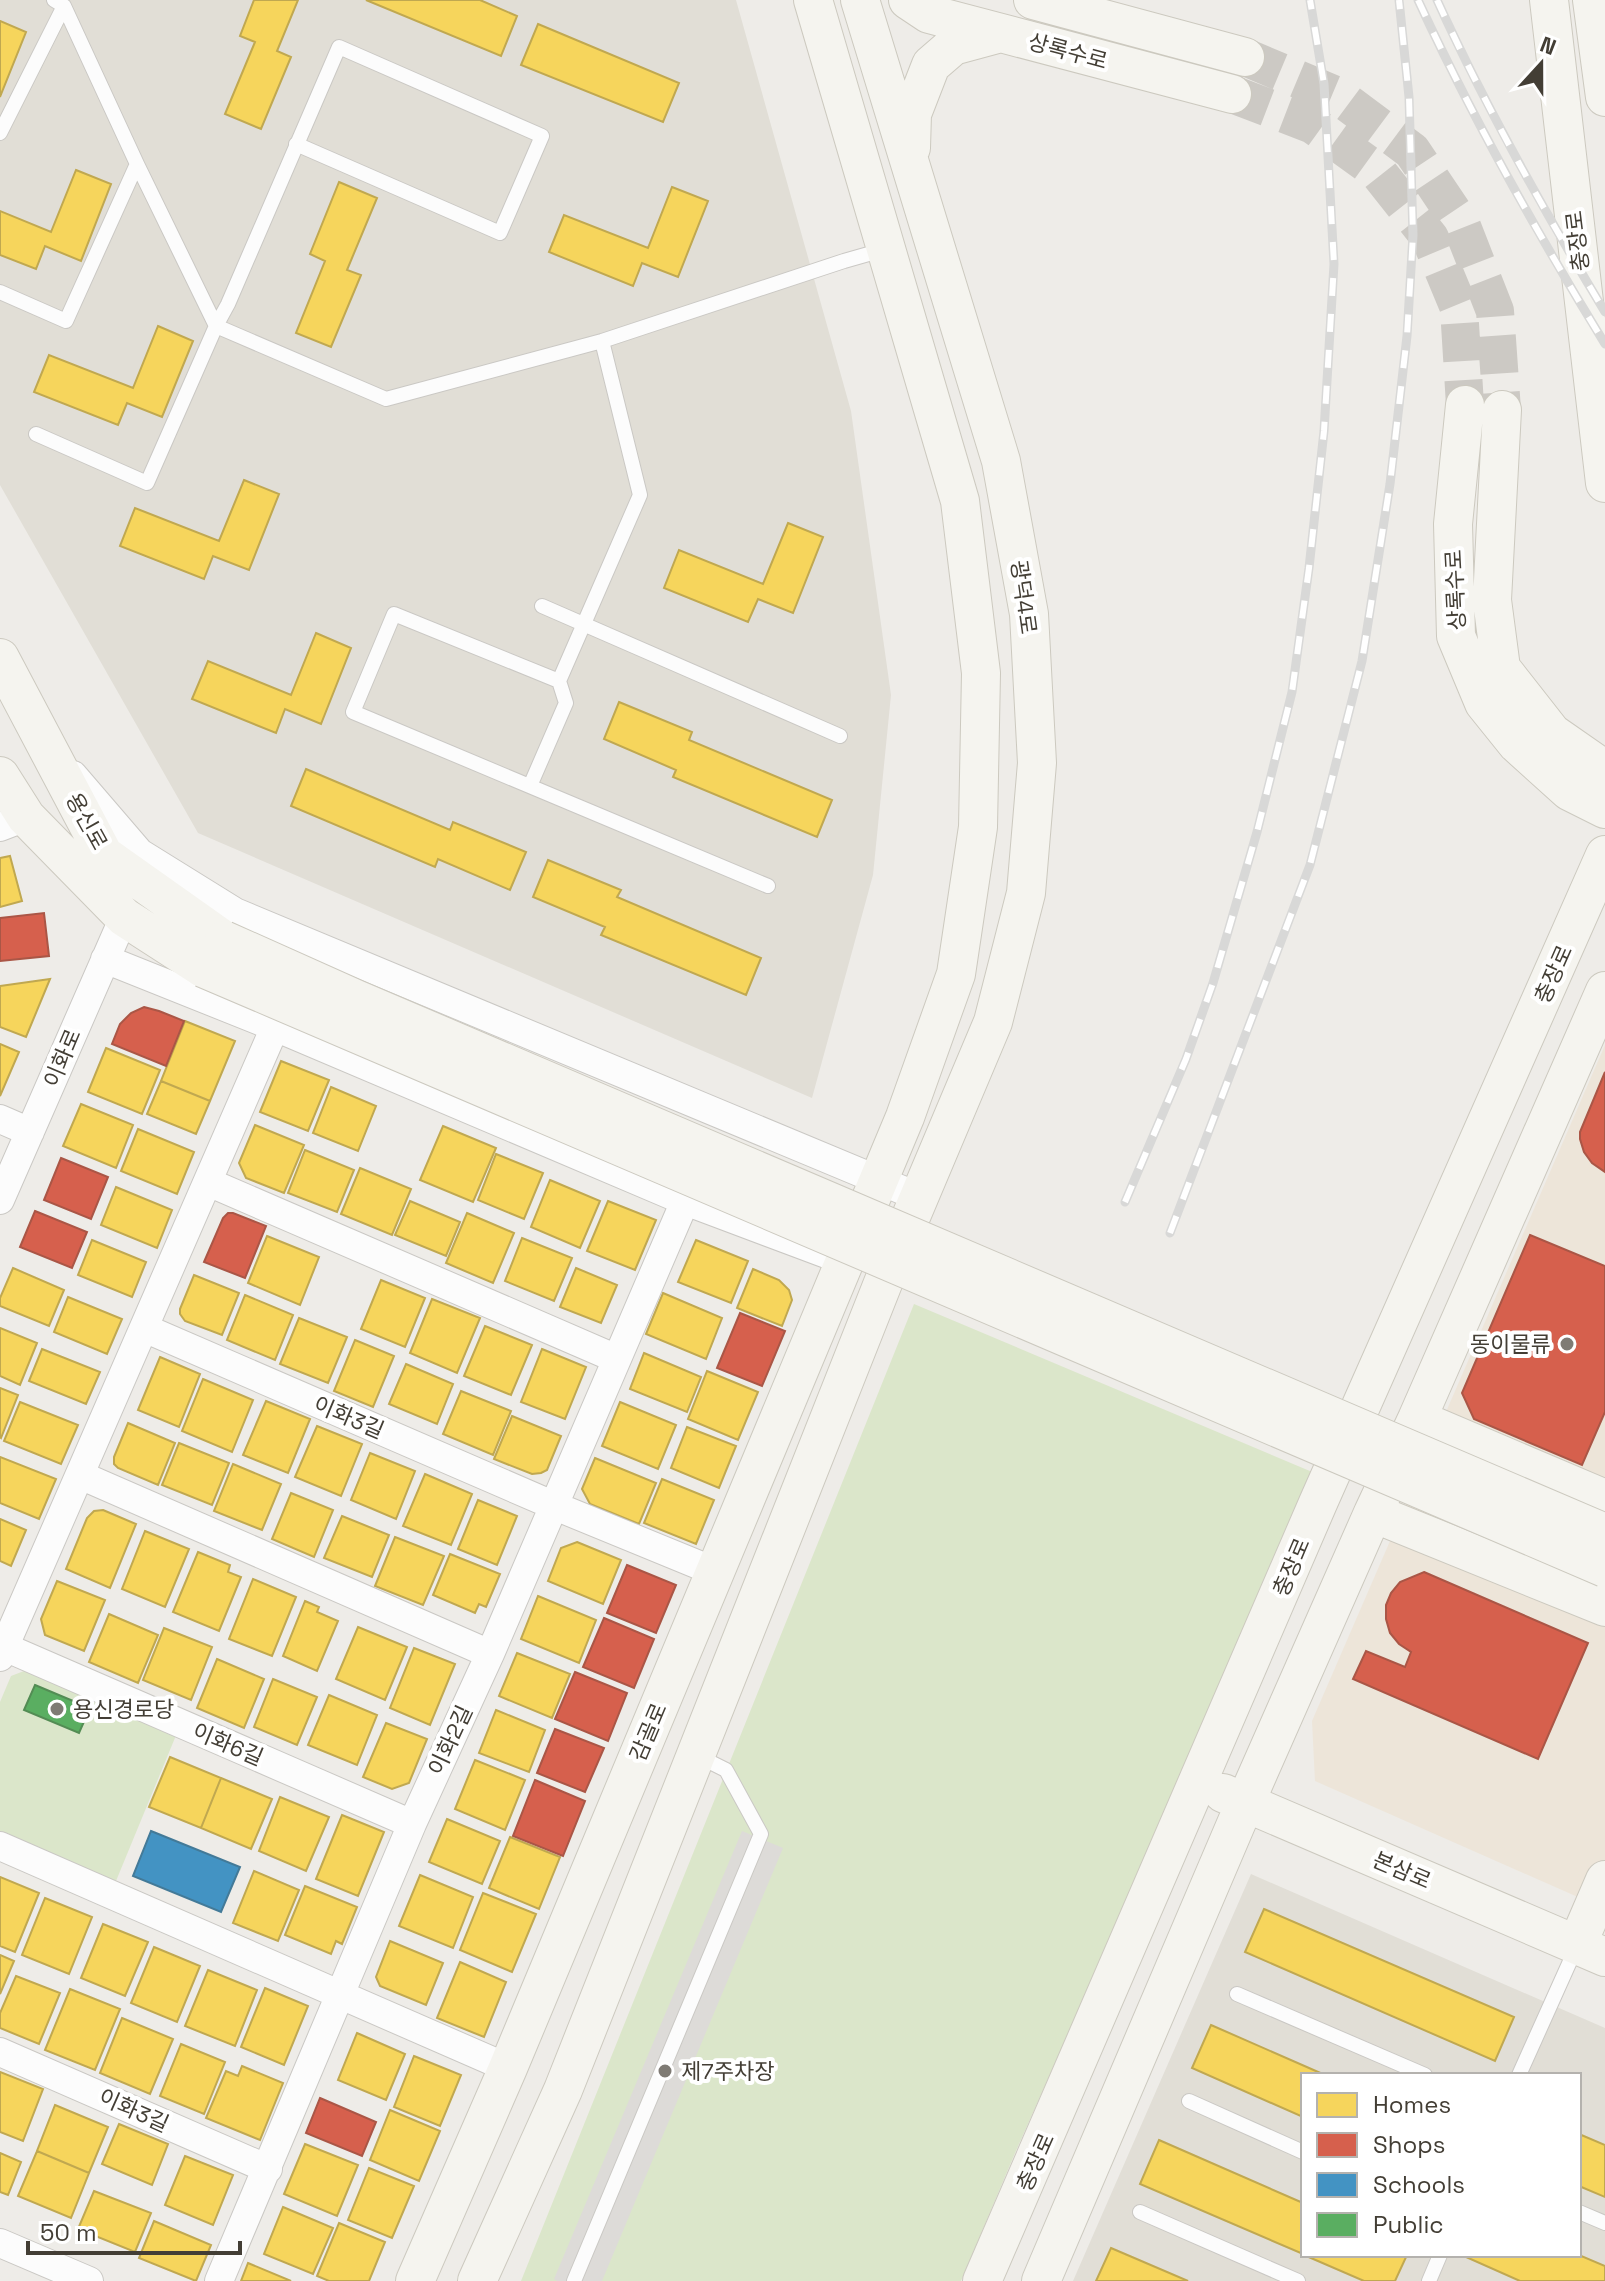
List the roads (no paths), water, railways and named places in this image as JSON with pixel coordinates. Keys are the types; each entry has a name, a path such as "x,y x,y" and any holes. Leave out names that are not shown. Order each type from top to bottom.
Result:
{"main road":[{"path":"813,0 960,501 981,673 978,827 956,974 905,1117 877,1181"},
{"name":"광덕4로","path":"860,0 1001,461 1029,614 1037,763 1026,893 993,1022 919,1197"},
{"name":"상록수로","path":"908,0 929,14 1232,94"},
{"name":"상록수로","path":"1033,0 1245,57"},
{"name":"충장로","path":"1549,0 1605,483"},
{"path":"1592,0 1605,97"},
{"path":"910,166 912,114 931,65 953,46 1001,33"},
{"name":"상록수로","path":"1465,405 1453,524 1456,636 1484,703 1517,744 1569,791 1605,809"},
{"name":"상록수로","path":"1502,410 1492,600 1501,668 1552,733 1605,770"},
{"name":"용신로","path":"0,658 104,855 214,954"},
{"name":"용신로","path":"0,776 13,822 124,917 214,954"},
{"name":"충장로","path":"982,2281 1318,1503 1605,855"},
{"path":"214,954 371,1006 1605,1533"},
{"path":"214,954 1605,1568"},
{"path":"1041,2281 1245,1803 1605,991"},
{"name":"감골로","path":"415,2281 508,2068 877,1181"},
{"path":"477,2281 563,2090 919,1197"},
{"path":"1417,1419 1605,1499"},
{"path":"1373,1513 1605,1607"},
{"name":"본삼로","path":"1199,1782 1591,1951"},
{"path":"1591,1951 1605,1880"}],"street":[{"path":"42,738 140,853 235,912 919,1197"},
{"name":"이화로","path":"0,1200 124,917"},
{"path":"105,959 275,1027 685,1201 885,1278"},
{"path":"1,1649 275,1027"},
{"path":"0,1119 30,1132"},
{"path":"208,1182 617,1359"},
{"name":"이화2길","path":"219,2281 412,1824 555,1506 685,1201"},
{"name":"이화3길","path":"144,1328 555,1506 716,1572"},
{"path":"80,1475 490,1654"},
{"name":"이화6길","path":"1,1649 412,1824"},
{"path":"0,1846 508,2068"},
{"name":"이화3길","path":"0,2052 268,2169"},
{"path":"0,2243 89,2281"}],"lane":[{"path":"59,3 216,326 386,399 602,341 887,249"},
{"path":"0,133 59,3"},
{"path":"36,434 147,483 228,304 296,144 339,47 542,136 500,233 296,144"},
{"path":"0,292 66,321 137,164"},
{"path":"530,786 566,703 559,681 640,495 602,341"},
{"path":"542,606 840,736"},
{"path":"559,681 394,614 353,712 768,886"},
{"path":"574,2281 761,1834 726,1770 696,1755"},
{"path":"1520,2073 1591,1951"},
{"path":"1237,1994 1420,2073"},
{"path":"1189,2101 1301,2151"},
{"path":"1140,2212 1298,2281"},
{"path":"1581,2213 1605,2223"},
{"path":"1434,2279 1440,2257"}],"tunnel":[{"path":"1245,57 1338,96 1412,151 1461,224 1495,311 1502,410"},
{"path":"1232,94 1313,125 1377,171 1430,238 1459,308 1465,405"}],"railway":[{"path":"1125,1202 1186,1059 1213,983 1257,832 1292,692 1324,431 1334,264 1324,84 1310,0"},
{"path":"1170,1233 1310,865 1362,661 1390,484 1407,336 1413,235 1409,97 1399,0"},
{"path":"1418,0 1507,175 1605,344"},
{"path":"1437,0 1516,159 1605,312"}],"place":[{"name":"동이물류","path":"1567,1344"},
{"name":"용신경로당","path":"57,1709"},
{"name":"제7주차장","path":"665,2071"}]}
